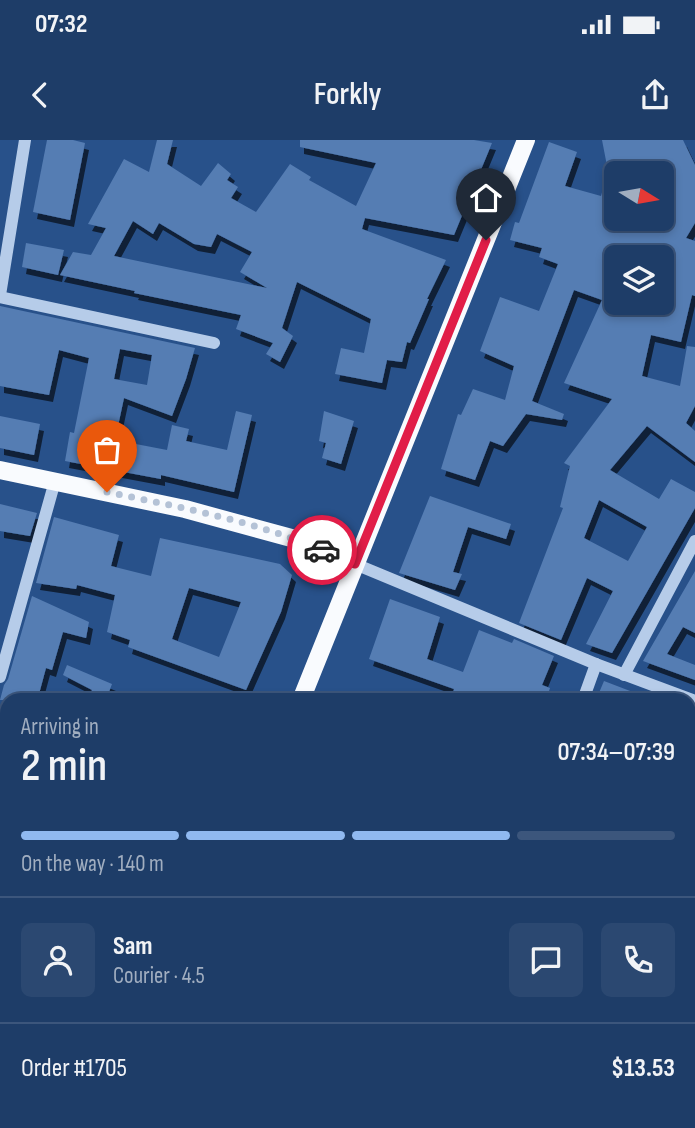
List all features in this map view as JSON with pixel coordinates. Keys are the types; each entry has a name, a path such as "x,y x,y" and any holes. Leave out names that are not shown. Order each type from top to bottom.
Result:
{"main road":[{"path":"304,693 526,140"},
{"path":"0,470 185,509 295,539 355,564"}],"street":[{"path":"26,140 0,296 214,343"},
{"path":"0,677 55,481"},
{"path":"624,675 695,541"},
{"path":"355,564 596,664 673,693"},
{"path":"586,693 596,664"}],"building":[{"path":"47,140 85,143 70,220 33,212"},
{"path":"157,140 173,140 167,164 201,186 218,163 231,174 227,180 238,187 231,198 256,212 290,164 311,177 309,180 356,206 376,163 300,147 300,140 474,140 492,143 454,235 365,218 362,229 446,260 410,343 407,342 402,362 387,360 382,383 335,374 341,348 364,353 371,319 297,282 282,328 293,336 280,362 266,354 273,343 236,329 241,315 60,275 73,252 91,255 106,228 88,224 124,159 149,172","holes":["133,221 153,234 159,223 194,244 211,247 217,234 252,252 240,272 267,288 114,256"]},
{"path":"602,140 683,140 695,165 695,223 686,238 695,241 695,296 692,295 681,342 651,335 642,376 680,386 687,346 695,347 695,406 686,423 695,431 695,462 647,426 610,470 659,499 671,479 695,492 695,508 612,653 586,644 613,591 587,578 561,640 519,623 563,508 560,507 570,466 564,463 612,399 564,383 602,300 574,290 532,401 564,414 562,420 526,414 503,446 490,441 475,480 441,469 458,414 461,415 473,389 505,400 514,366 480,351 500,297 539,311 558,264 539,257 542,248 510,240 549,142 577,152 565,186 601,196 604,185 604,231 674,231 674,161 606,161","holes":["599,500 647,527 628,561 584,538"]},
{"path":"26,243 64,250 58,275 22,267"},
{"path":"0,306 195,348 172,416 124,398 115,440 167,450 172,425 189,429 186,441 227,450 236,411 252,415 234,492 161,475 161,479 65,461 70,432 74,433 89,358 59,350 49,395 0,386","holes":["120,349 152,355 147,385 114,379"]},
{"path":"324,411 354,421 341,464 322,458 326,443 319,441"},
{"path":"0,416 40,424 34,455 0,448"},
{"path":"430,496 511,524 506,539 468,527 453,572 462,574 455,590 399,573"},
{"path":"0,504 37,513 30,536 0,531"},
{"path":"54,517 119,535 111,566 151,576 160,538 280,564 292,575 281,612 246,690 128,647 130,640 107,632 115,595 77,585 76,589 36,583","holes":["189,588 241,602 219,657 172,639"]},
{"path":"695,571 695,633 683,627 667,654 695,665 695,680 643,661"},
{"path":"32,596 89,622 86,638 63,632 52,670 46,668 39,693 2,693"},
{"path":"390,599 440,617 427,659 463,672 479,630 512,643 514,639 554,656 542,685 550,688 548,693 453,693 454,689 369,659"},
{"path":"67,665 112,684 109,693 91,693 92,690 63,675"},
{"path":"604,681 635,693 599,693"}],"way so far":[{"path":"107,492 185,509 295,539 322,550"}],"route":[{"path":"322,550 355,564 486,240"}]}
